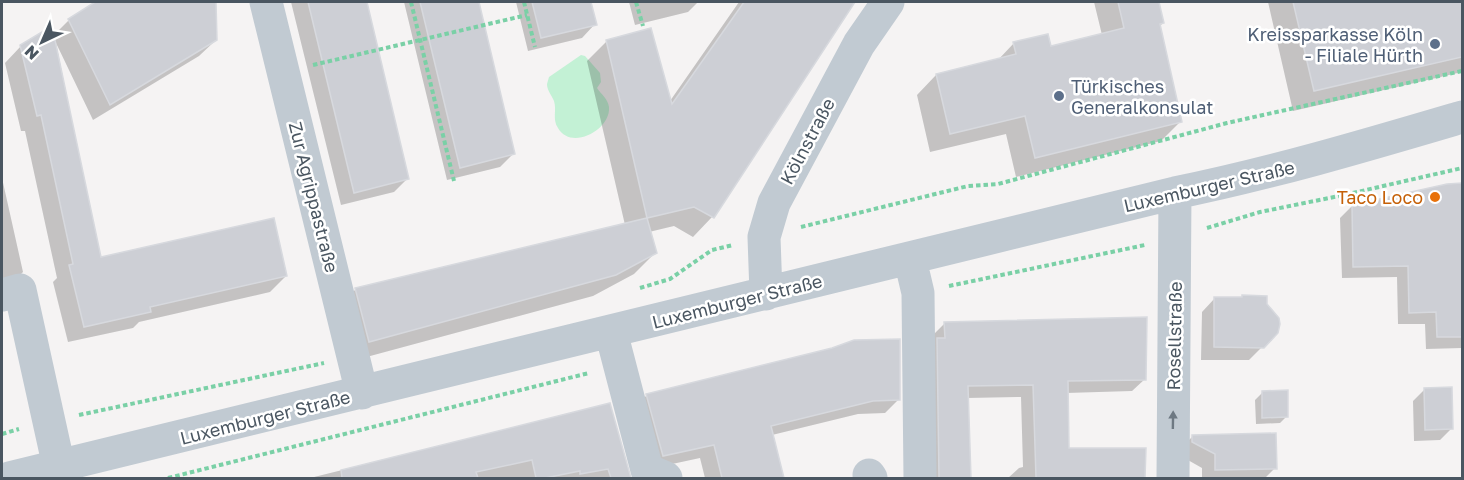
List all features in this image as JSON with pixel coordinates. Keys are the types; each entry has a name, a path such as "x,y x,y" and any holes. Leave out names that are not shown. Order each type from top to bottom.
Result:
{"street":[{"name":"Zur Agrippastraße","path":"266,2 362,393"},
{"name":"Kölnstraße","path":"766,294 764,237 774,203 859,44 888,2"},
{"name":"Luxemburger Straße","path":"9,478 1175,193 1233,181 1334,155 1462,117"},
{"name":"Rosellstraße","path":"1173,478 1175,193"},
{"path":"910,259 918,293 920,478"},
{"path":"2,295 20,290 59,467"},
{"path":"611,332 647,470 666,478"}],"path":[{"path":"411,2 454,181"},
{"path":"524,2 535,47"},
{"path":"636,2 642,26"},
{"path":"283,72 527,15"},
{"path":"918,293 1175,238 1260,212 1462,168"},
{"path":"168,478 620,365"}],"green space":[{"path":"581,55 585,56 600,73 601,82 597,88 609,107 604,123 597,130 580,138 572,138 564,135 556,125 555,104 547,84 549,77"}],"building":[{"path":"95,2 216,2 217,40 110,105 68,19"},
{"path":"308,2 367,2 409,179 354,193"},
{"path":"420,2 479,2 515,154 460,168"},
{"path":"532,2 591,2 597,25 541,38"},
{"path":"744,2 855,2 714,218 694,207 647,218 606,40 651,28 672,104"},
{"name":"Türkisches Generalkonsulat","path":"1118,2 1159,2 1164,23 1160,24 1182,122 1035,158 1025,116 950,134 936,74 1016,54 1013,42 1048,34 1051,46 1124,28"},
{"path":"1293,2 1462,2 1462,57 1314,91"},
{"path":"52,26 101,257 274,218 287,276 150,307 151,312 84,327 69,265 73,264 41,115 37,116 20,45"},
{"path":"1462,183 1462,337 1437,337 1436,312 1409,313 1408,266 1353,267 1352,205 1447,184"},
{"path":"647,218 657,253 616,275 369,342 355,288"},
{"path":"1242,295 1267,296 1267,304 1279,318 1278,333 1264,348 1214,347 1214,297 1242,297"},
{"path":"1147,317 1146,380 1068,381 1069,448 1146,448 1145,478 1036,478 1033,385 968,386 971,478 939,478 937,338 945,338 944,322"},
{"path":"900,339 900,400 873,401 771,426 784,478 722,478 714,445 663,456 646,394 832,348 854,340"},
{"path":"1452,387 1453,429 1425,430 1424,388"},
{"path":"1288,390 1288,417 1262,418 1262,391"},
{"path":"610,403 631,478 611,478 608,469 536,478 532,460 476,472 478,478 342,478 341,470"},
{"path":"1276,433 1277,469 1215,470 1215,454 1192,442 1192,435"}],"place":[{"name":"Kreissparkasse Köln - Filiale Hürth","path":"1435,44"},
{"name":"Türkisches Generalkonsulat","path":"1059,96"},
{"name":"Taco Loco","path":"1435,197"}]}
